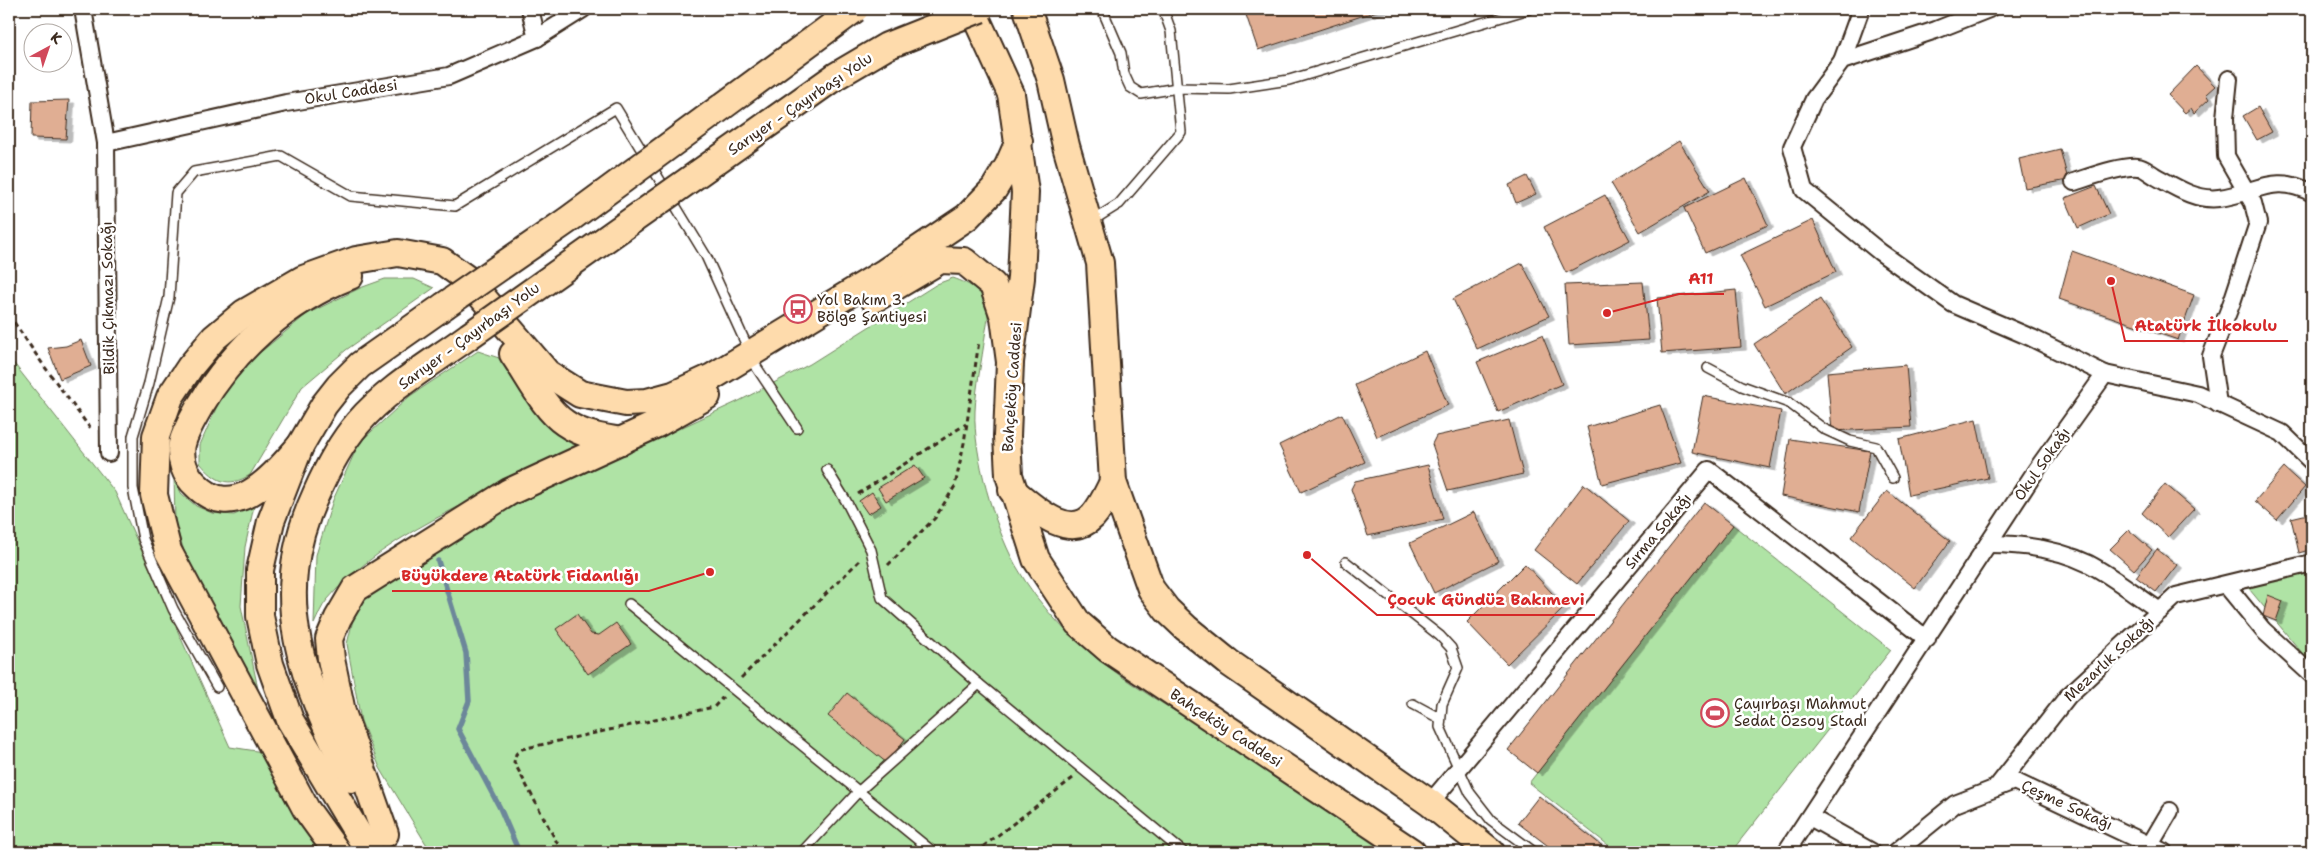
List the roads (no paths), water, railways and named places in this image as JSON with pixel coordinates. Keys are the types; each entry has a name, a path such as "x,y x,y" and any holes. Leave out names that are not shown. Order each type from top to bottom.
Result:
{"main road":[{"path":"383,846 290,720 270,664 260,616 260,570 271,521 300,446 324,405 339,386 360,365 568,220 856,9"},
{"name":"Bahçeköy Caddesi","path":"972,9 1011,94 1026,192 1021,278 1010,362 1006,436 1007,462 1012,490 1036,559 1078,623 1108,649 1412,852"},
{"name":"Sarıyer - Çayırbaşı Yolu","path":"383,846 318,712 296,638 292,587 296,553 306,514 330,463 359,422 385,398 469,336 836,76 887,46 980,9"},
{"path":"1027,9 1050,80 1066,146 1100,262 1113,482 1151,589 1167,610 1228,662 1430,803 1491,852"},
{"path":"383,846 342,712 331,659 329,639 338,618 356,589 418,547 509,492 657,424 967,217 994,189 1008,166 1019,141"},
{"path":"336,852 306,809 168,551 154,495 156,436 170,397 214,338 244,313 303,278 356,260 398,253 442,261 467,279 547,373 580,394 626,404 647,402 681,392 753,360 940,260 964,261 984,275 993,285 1004,317 1010,362"},
{"path":"300,446 275,474 253,492 235,500 220,499 204,494 190,480 182,466 182,444 194,417 235,356 272,321 303,301 341,280 368,270 390,266 419,268 437,274 459,290 474,302 517,360 536,391 565,423 594,436 622,441"},
{"path":"1012,490 1042,514 1062,524 1077,525 1091,518 1100,508 1113,482"}],"street":[{"name":"Bildik Çıkmazı Sokağı","path":"82,9 106,143 109,453"},
{"path":"530,9 537,38"},
{"name":"Okul Caddesi","path":"106,143 286,102 449,76 537,38 583,9"},
{"path":"1861,9 1842,61 1814,99 1792,147 1804,190 1880,252 1953,304 2032,338 2105,374 2198,394 2282,433 2312,462"},
{"path":"1842,61 1936,30 1989,9"},
{"path":"2218,404 2211,356 2258,223 2253,203 2226,156 2225,118 2229,79"},
{"path":"2074,182 2106,172 2139,167 2195,196 2219,198 2267,184 2284,183 2299,186 2312,193"},
{"name":"Okul Sokağı","path":"1786,852 2037,469 2105,374"},
{"name":"Sırma Sokağı","path":"1430,803 1709,470 1927,639"},
{"path":"1988,544 2018,544 2060,553 2090,564 2160,611"},
{"name":"Mezarlık Sokağı","path":"1996,788 2068,696 2176,596 2312,562"},
{"path":"2226,585 2263,630 2312,675"},
{"name":"Çeşme Sokağı","path":"1996,788 2014,780 2157,849"},
{"path":"1896,852 1955,804 1996,788"},
{"path":"2157,849 2170,811"},
{"path":"1810,817 1872,852"}],"lane":[{"path":"1102,9 1121,53 1124,74 1130,87 1141,94 1177,88 1229,89 1289,80 1529,9"},
{"path":"1088,223 1119,204 1181,132 1171,30 1163,9"},
{"path":"217,687 173,608 143,539 133,488 133,436 149,384 169,297 176,193 194,172 281,156 351,196 455,206 616,108 706,256 753,360 797,428"},
{"path":"1708,368 1742,386 1789,403 1824,429 1850,441 1876,447 1893,478"},
{"path":"827,470 846,501 870,550 882,598 979,684 1183,852"},
{"path":"1346,562 1440,636 1451,648 1458,668 1442,704 1439,718 1440,727 1470,792 1491,820 1534,852"},
{"path":"629,604 933,852"},
{"path":"802,852 858,792 979,684"},
{"path":"1413,704 1439,718"}],"waterway":[{"path":"438,561 466,653 469,701 458,729 500,808 519,852"}],"place":[{"name":"Atatürk İlkokulu","path":"2111,281"},
{"name":"Yol Bakım 3. Bölge Şantiyesi","path":"798,309"},
{"name":"A11","path":"1607,313"},
{"name":"Çocuk Gündüz Bakımevi","path":"1307,555"},
{"name":"Büyükdere Atatürk Fidanlığı","path":"710,572"},
{"name":"Çayırbaşı Mahmut Sedat Özsoy Stadı","path":"1715,713"}]}
